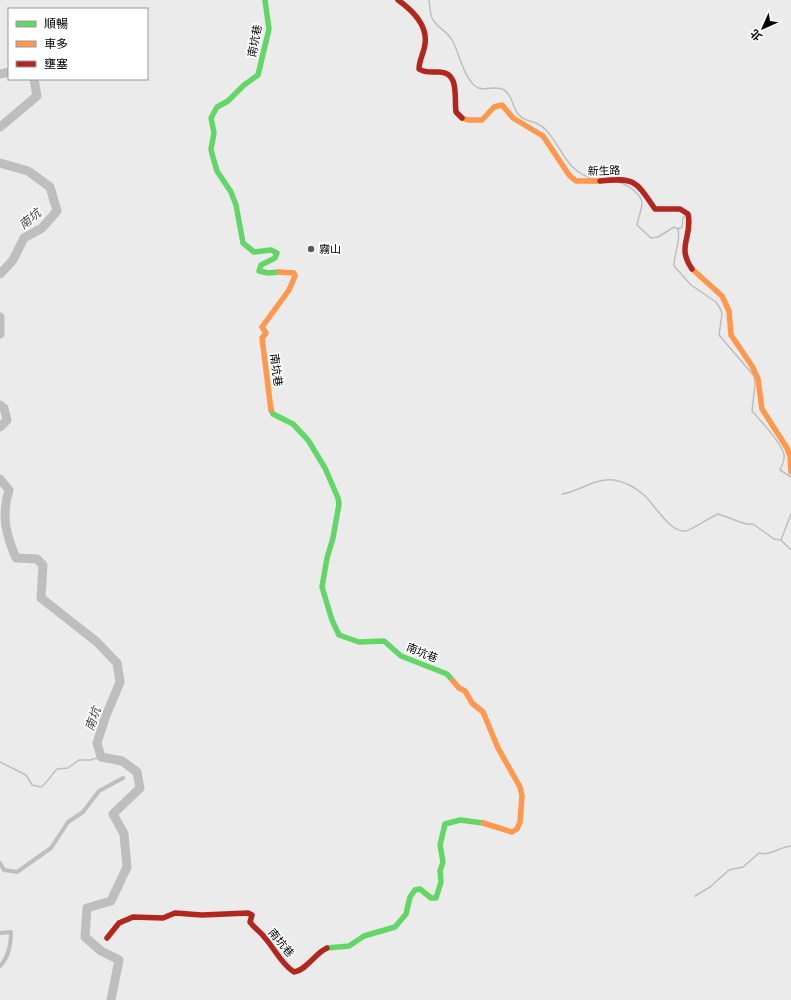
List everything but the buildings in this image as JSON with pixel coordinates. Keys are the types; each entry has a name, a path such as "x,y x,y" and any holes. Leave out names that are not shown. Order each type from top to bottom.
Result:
{"street":[{"name":"南坑巷","path":"106,938 119,923 130,918 163,918 175,913 202,915 248,913 252,915 250,922 252,926 263,935 271,948 292,971 298,972 302,970 312,958 326,948 350,946 365,936 397,926 406,916 411,894 415,890 420,889 431,898 436,898 441,882 440,871 443,862 440,845 446,824 455,819 480,823 512,832 517,829 520,822 522,796 520,787 498,748 483,712 472,703 465,691 459,688 447,674 401,656 384,641 359,642 340,635 332,620 323,592 322,587 326,572 327,558 333,538 335,519 339,504 338,498 325,466 308,442 292,424 271,412 262,338 266,333 262,327 266,319 285,297 295,276 294,273 290,271 265,274 259,271 260,265 274,258 277,253 271,250 254,252 243,243 236,205 217,171 211,149 214,133 211,118 212,114 217,107 228,101 244,84 255,78 260,71 270,29 265,0"},
{"name":"新生路","path":"398,0 412,11 425,29 424,45 419,60 420,69 427,72 443,72 452,78 456,89 454,111 456,115 472,121 482,120 494,107 502,104 513,118 543,136 569,175 576,181 588,182 618,178 631,181 639,186 655,209 680,208 688,214 690,223 685,246 685,258 694,272 722,296 729,311 731,335 752,366 758,379 762,409 787,448 790,456 791,472"},
{"path":"0,863 4,870 17,872 51,848 68,822 83,812 99,791 123,778"},
{"path":"0,933 10,932 11,942 6,960 0,966"}],"shaded area":[{"path":"0,0 791,0 791,1000 0,1000"}],"waterway":[{"path":"429,0 432,18 452,40 464,70 471,82 478,88 501,88 507,92 515,109 522,118 542,126 551,136 571,165 585,176 595,179"},
{"name":"南坑","path":"0,74 8,72"},
{"name":"南坑","path":"0,127 37,96 34,80"},
{"name":"南坑","path":"0,163 28,171 50,187 57,211 42,228 24,238 13,260 0,274"},
{"path":"618,182 636,192 641,199 642,203 637,225 651,238 658,237 674,227 678,229 679,238 674,266 691,285 716,302 721,310 722,314 719,335 754,376 755,384 752,411 779,444 784,457 780,470 791,477"},
{"path":"678,229 682,227 683,218 686,215"},
{"name":"南坑","path":"0,317 0,334"},
{"name":"南坑","path":"0,405 4,408 7,420 0,427"},
{"name":"南坑","path":"0,479 9,490 5,508 5,516 7,533 16,558 37,559 43,565 41,598 97,642 117,663 120,682 105,718 97,743 101,757 122,761 137,772 140,788 113,814 124,834 127,867 111,901 87,908 85,937 101,951 119,960 111,1000"},
{"path":"562,494 600,481 614,480 633,487 641,492 663,518 674,528 686,531 718,514 746,524 753,524 774,539 781,540"},
{"path":"791,514 781,540 791,550"},
{"path":"0,762 26,775 32,785 41,787 57,769 68,768 79,760 90,760 101,757"},
{"path":"695,896 710,887 729,870 743,867 759,853 763,854 791,846"}],"traffic: fast":[{"path":"265,0 269,29 258,75 244,85 228,101 217,107 211,118 214,133 211,149 217,171 231,192 236,205 243,243 254,252 271,250 277,253 275,258 261,265 259,271 268,273 279,272"},
{"path":"271,410 273,414 293,424 308,440 325,468 338,498 339,504 333,538 327,558 322,587 332,620 339,635 359,642 384,641 401,656 447,674 453,681"},
{"path":"327,948 349,946 364,936 395,927 406,914 410,897 415,890 420,889 431,898 436,898 441,882 440,871 443,862 440,845 445,824 460,820 483,823"}],"traffic: slow":[{"path":"462,118 468,120 482,120 494,107 502,105 513,118 543,136 569,175 576,181 600,181"},
{"path":"692,269 722,296 729,311 731,335 752,366 758,379 762,409 787,448 790,456 791,472"},
{"path":"271,410 262,338 266,333 262,327 289,290 295,276 294,273 279,272"},
{"path":"453,681 459,688 465,691 472,703 483,712 498,748 520,787 522,796 520,822 517,829 512,832 483,823"}],"traffic: jam":[{"path":"398,0 409,8 418,19 424,31 425,44 419,69 426,72 445,73 450,76 454,86 456,112 462,118"},
{"path":"600,181 621,180 634,183 643,192 655,209 680,209 688,214 689,222 685,254 692,269"},
{"path":"107,938 119,923 133,917 163,918 175,913 202,915 248,913 252,915 250,922 269,942 285,965 294,972 299,971 327,948"}],"place":[{"name":"霧山","path":"311,249"}]}
